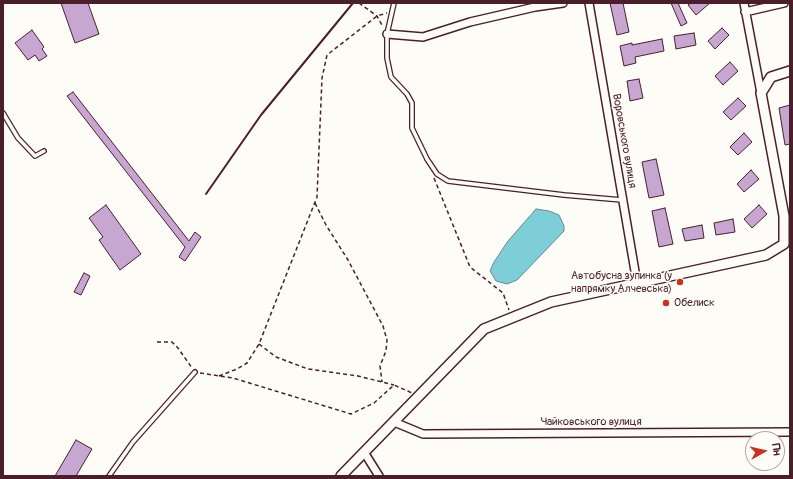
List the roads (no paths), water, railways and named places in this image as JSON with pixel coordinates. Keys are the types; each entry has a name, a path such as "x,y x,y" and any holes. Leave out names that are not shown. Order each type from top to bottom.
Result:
{"street":[{"path":"387,34 423,37 470,22 563,3"},
{"name":"Воровського вулиця","path":"589,3 637,283"},
{"path":"341,476 484,328 551,302 766,255 784,244 784,216 744,3"},
{"path":"745,12 784,3"},
{"path":"761,93 771,76 790,71"},
{"name":"Чайковського вулиця","path":"394,422 424,434 790,432"},
{"path":"364,452 379,476"}],"lane":[{"path":"394,3 387,34 387,58 391,77 408,94 412,103 412,128 427,159 437,174 448,181 564,195 623,200"},
{"path":"3,113 18,138 35,156 44,151"},
{"path":"109,476 133,442 195,372"}],"water":[{"path":"536,209 549,211 559,215 564,226 564,231 517,280 507,284 496,281 490,271 494,262 508,241"}],"railway":[{"path":"206,194 261,115 353,3"}],"place":[{"name":"Автобусна зупинка (у напрямку Алчевська)","path":"680,282"},
{"name":"Обелиск","path":"666,303"}]}
